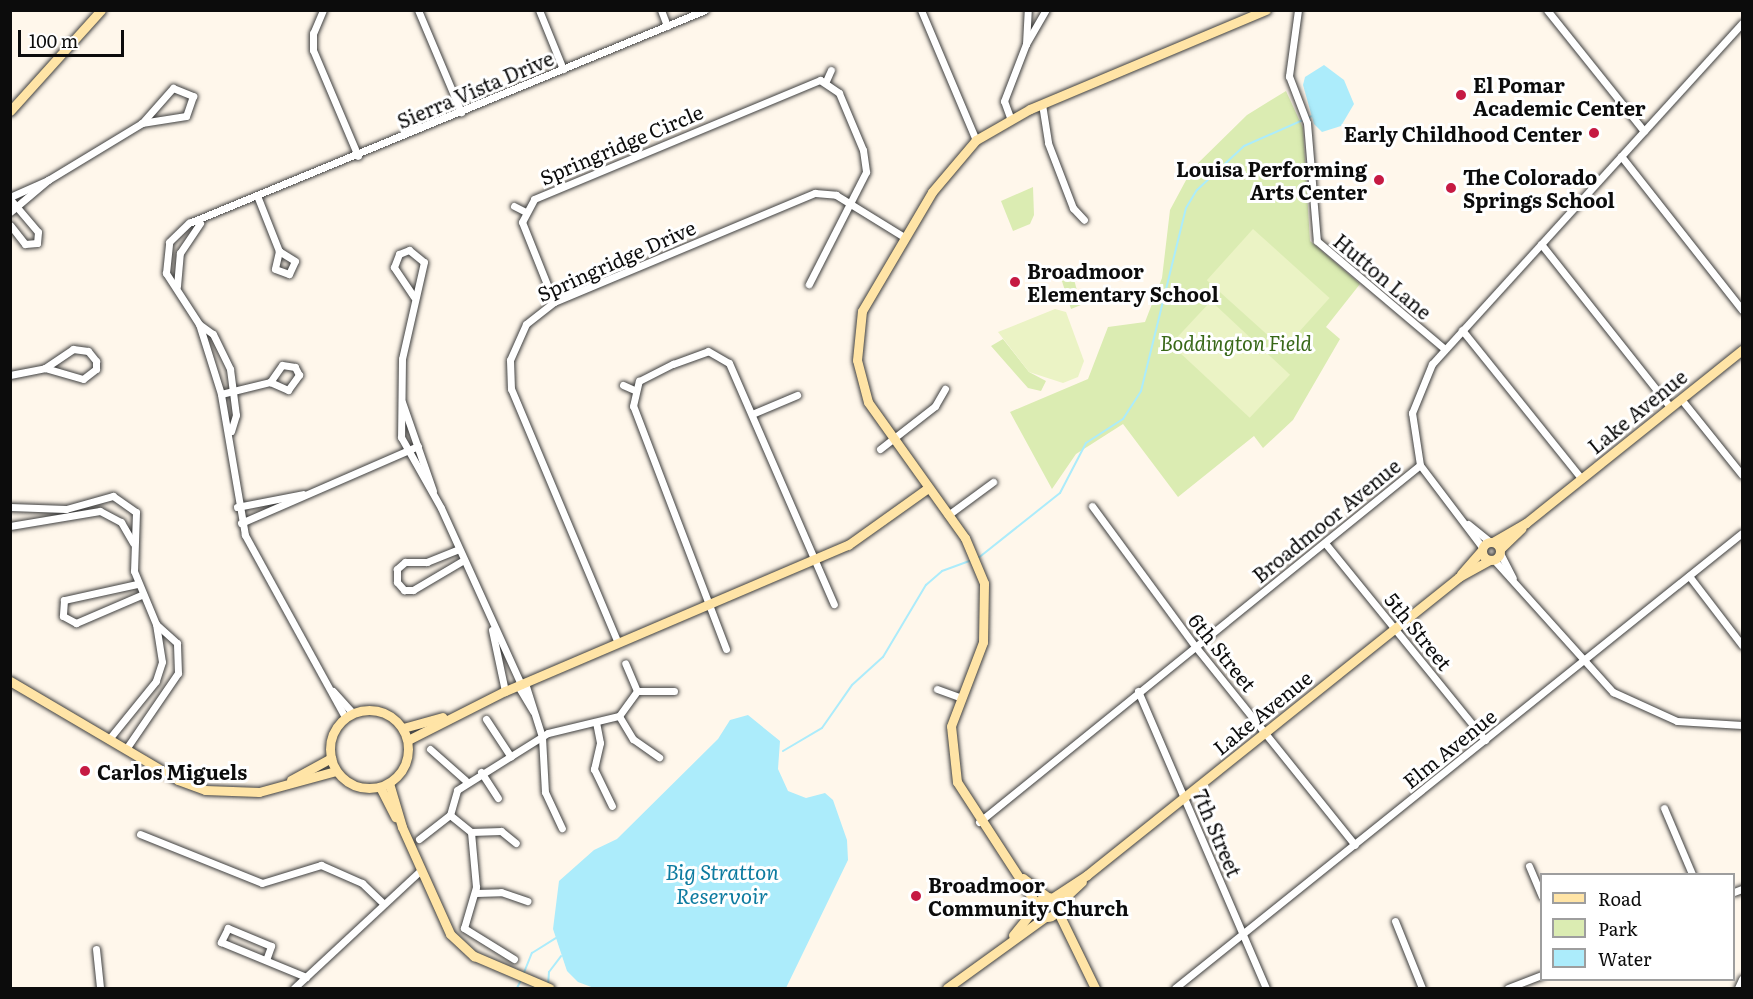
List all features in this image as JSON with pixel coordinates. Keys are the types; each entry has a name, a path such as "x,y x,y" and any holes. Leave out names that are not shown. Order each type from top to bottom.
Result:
{"street":[{"path":"10,111 101,10"},
{"path":"323,10 313,33 313,50 358,156"},
{"path":"418,10 460,112"},
{"path":"539,10 563,69"},
{"path":"661,10 667,26"},
{"name":"Sierra Vista Drive","path":"199,324 177,286 166,273 166,249 179,230 705,10"},
{"path":"921,10 976,140"},
{"path":"1026,44 1028,10"},
{"path":"1011,120 1004,101 1026,44 1046,10"},
{"path":"1070,936 1037,906 1019,875 961,793 953,764 951,726 959,697 983,642 987,609 981,572 971,548 892,440 866,396 857,346 867,299 904,237 946,174 976,140 1042,104 1266,10"},
{"name":"Hutton Lane","path":"1298,10 1288,67 1309,135 1319,245 1445,349"},
{"path":"1547,10 1644,130"},
{"name":"Broadmoor Avenue","path":"980,822 1138,691 1420,465 1413,404 1445,349 1743,23"},
{"path":"809,284 865,178 865,158 839,93 826,81 831,70"},
{"name":"Springridge Circle","path":"524,211 540,196 803,84 826,81"},
{"path":"10,225 25,244 39,240 19,206 10,198 48,180 142,123 173,88 193,96 186,116 142,123"},
{"path":"1042,104 1048,143 1073,208 1084,220"},
{"path":"1621,156 1743,310"},
{"path":"10,212 48,180"},
{"name":"Springridge Drive","path":"618,643 511,389 515,342 526,324 554,302 815,193 830,192 904,237"},
{"path":"258,198 279,250"},
{"path":"514,206 524,211 525,231 554,302"},
{"path":"177,286 180,253 200,222"},
{"path":"1541,244 1670,407"},
{"path":"414,297 394,267 399,254 409,250 424,262 414,297 402,359 402,402 406,451 433,491"},
{"path":"199,324 219,343 235,390 231,431 237,507 241,523 262,571 349,715"},
{"path":"199,324 231,431"},
{"path":"1462,330 1582,479"},
{"path":"718,353 722,343"},
{"path":"10,375 45,368 81,348 96,361 96,369 83,379 45,368"},
{"name":"Lake Avenue","path":"1053,902 1743,350"},
{"path":"726,649 633,406 634,390 644,377 673,364 702,352 718,353 729,363 834,604"},
{"path":"221,393 270,382"},
{"path":"623,385 634,390"},
{"path":"880,449 935,406 945,389"},
{"path":"752,414 797,396"},
{"path":"1681,399 1743,475"},
{"path":"402,402 433,491 492,630 533,711 542,736 545,792 562,828"},
{"path":"241,523 303,494 418,446"},
{"path":"1420,465 1581,662 1613,692 1660,716 1694,725 1743,725"},
{"path":"948,515 993,483"},
{"path":"408,740 451,715 505,691 815,560 865,535 928,488"},
{"path":"237,507 303,494"},
{"path":"10,526 80,510 105,496 125,499 138,518 133,543 136,584 156,624 162,662 147,692 109,739"},
{"name":"6th Street","path":"1092,506 1195,646 1355,845"},
{"path":"10,507 80,510 114,515 133,543"},
{"name":"Elm Avenue","path":"1175,988 1743,533"},
{"name":"5th Street","path":"1325,543 1396,627 1485,740"},
{"path":"459,549 426,562 405,562 397,569 397,582 404,590 413,590 464,560"},
{"path":"1689,576 1743,645"},
{"path":"136,584 64,600 63,616 76,623 94,611 141,595"},
{"path":"126,749 158,699 175,681 180,658 173,635 156,624"},
{"path":"492,630 505,691"},
{"path":"625,663 638,691"},
{"path":"10,681 126,749 206,790 247,794 336,771"},
{"path":"937,689 959,697"},
{"path":"638,691 674,691"},
{"path":"419,839 450,815 465,780 511,757 542,736 619,716 638,691"},
{"name":"7th Street","path":"1138,691 1266,988"},
{"path":"147,692 158,699"},
{"path":"381,712 403,728 408,740 407,761 389,783 380,787 356,787 336,771 331,758 332,735 349,715 381,712"},
{"path":"403,728 451,715"},
{"path":"619,716 633,739 659,757"},
{"path":"486,719 511,757"},
{"path":"596,722 600,743 594,769 612,806"},
{"path":"430,749 465,780"},
{"path":"285,784 331,758"},
{"path":"481,772 498,798"},
{"path":"389,783 402,827 450,934 474,956 549,988"},
{"path":"380,787 402,827"},
{"path":"1664,808 1692,873"},
{"path":"450,815 471,832 501,831 516,843"},
{"path":"471,832 476,892 464,928 514,959"},
{"path":"140,834 262,883 321,866 362,884 384,904"},
{"path":"1529,866 1540,891"},
{"path":"294,988 420,871"},
{"path":"1019,875 1053,902 1095,988"},
{"path":"476,892 501,892 527,901"},
{"path":"1010,938 1037,906 1053,902"},
{"path":"946,988 1010,938 1047,917 1053,902"},
{"path":"1395,921 1422,988"},
{"path":"266,960 271,946 228,928 221,942 306,977"},
{"path":"96,949 100,988"},
{"path":"1508,988 1540,976"}],"green space":[{"name":"Boddington Field","path":"1286,91 1303,128 1310,241 1360,284 1326,327 1340,339 1293,420 1263,448 1254,436 1178,497 1123,424 1076,454 1052,489 1010,412 1088,379 1108,327 1145,322 1162,278 1170,210 1192,169 1247,115"},
{"path":"1033,187 1034,215 1030,224 1013,231 1001,201"},
{"path":"1253,229 1330,298 1283,349 1207,280"},
{"path":"1070,265 1081,305 1071,309 1058,269"},
{"path":"1211,301 1290,375 1250,418 1171,344"},
{"path":"1055,309 1066,312 1084,361 1078,377 1063,383 1029,372 998,332"},
{"path":"1003,339 1029,372 1046,381 1041,391 1028,388 991,346"}],"water":[{"path":"1324,65 1344,80 1354,104 1341,126 1322,132 1314,124 1303,85 1305,77"},
{"name":"Big Stratton Reservoir","path":"748,715 780,741 778,769 788,791 806,798 825,793 833,800 847,840 848,860 786,988 594,988 578,982 567,971 553,929 559,881 594,850 617,839 718,739 730,720"}],"waterway":[{"path":"977,559 1060,493 1086,443 1123,419 1141,391 1186,208 1197,190 1244,146 1312,116"},
{"path":"783,751 822,728 852,685 883,657 926,585 942,571 972,560"},
{"path":"523,975 532,953 556,938"},
{"path":"548,986 549,972 561,956"},
{"path":"517,988 521,980"}],"place":[{"name":"El Pomar Academic Center","path":"1461,95"},
{"name":"Early Childhood Center","path":"1594,133"},
{"name":"Louisa Performing Arts Center","path":"1379,180"},
{"name":"The Colorado Springs School","path":"1451,188"},
{"name":"Broadmoor Elementary School","path":"1015,282"},
{"name":"Carlos Miguels","path":"85,771"},
{"name":"Broadmoor Community Church","path":"916,896"}]}
